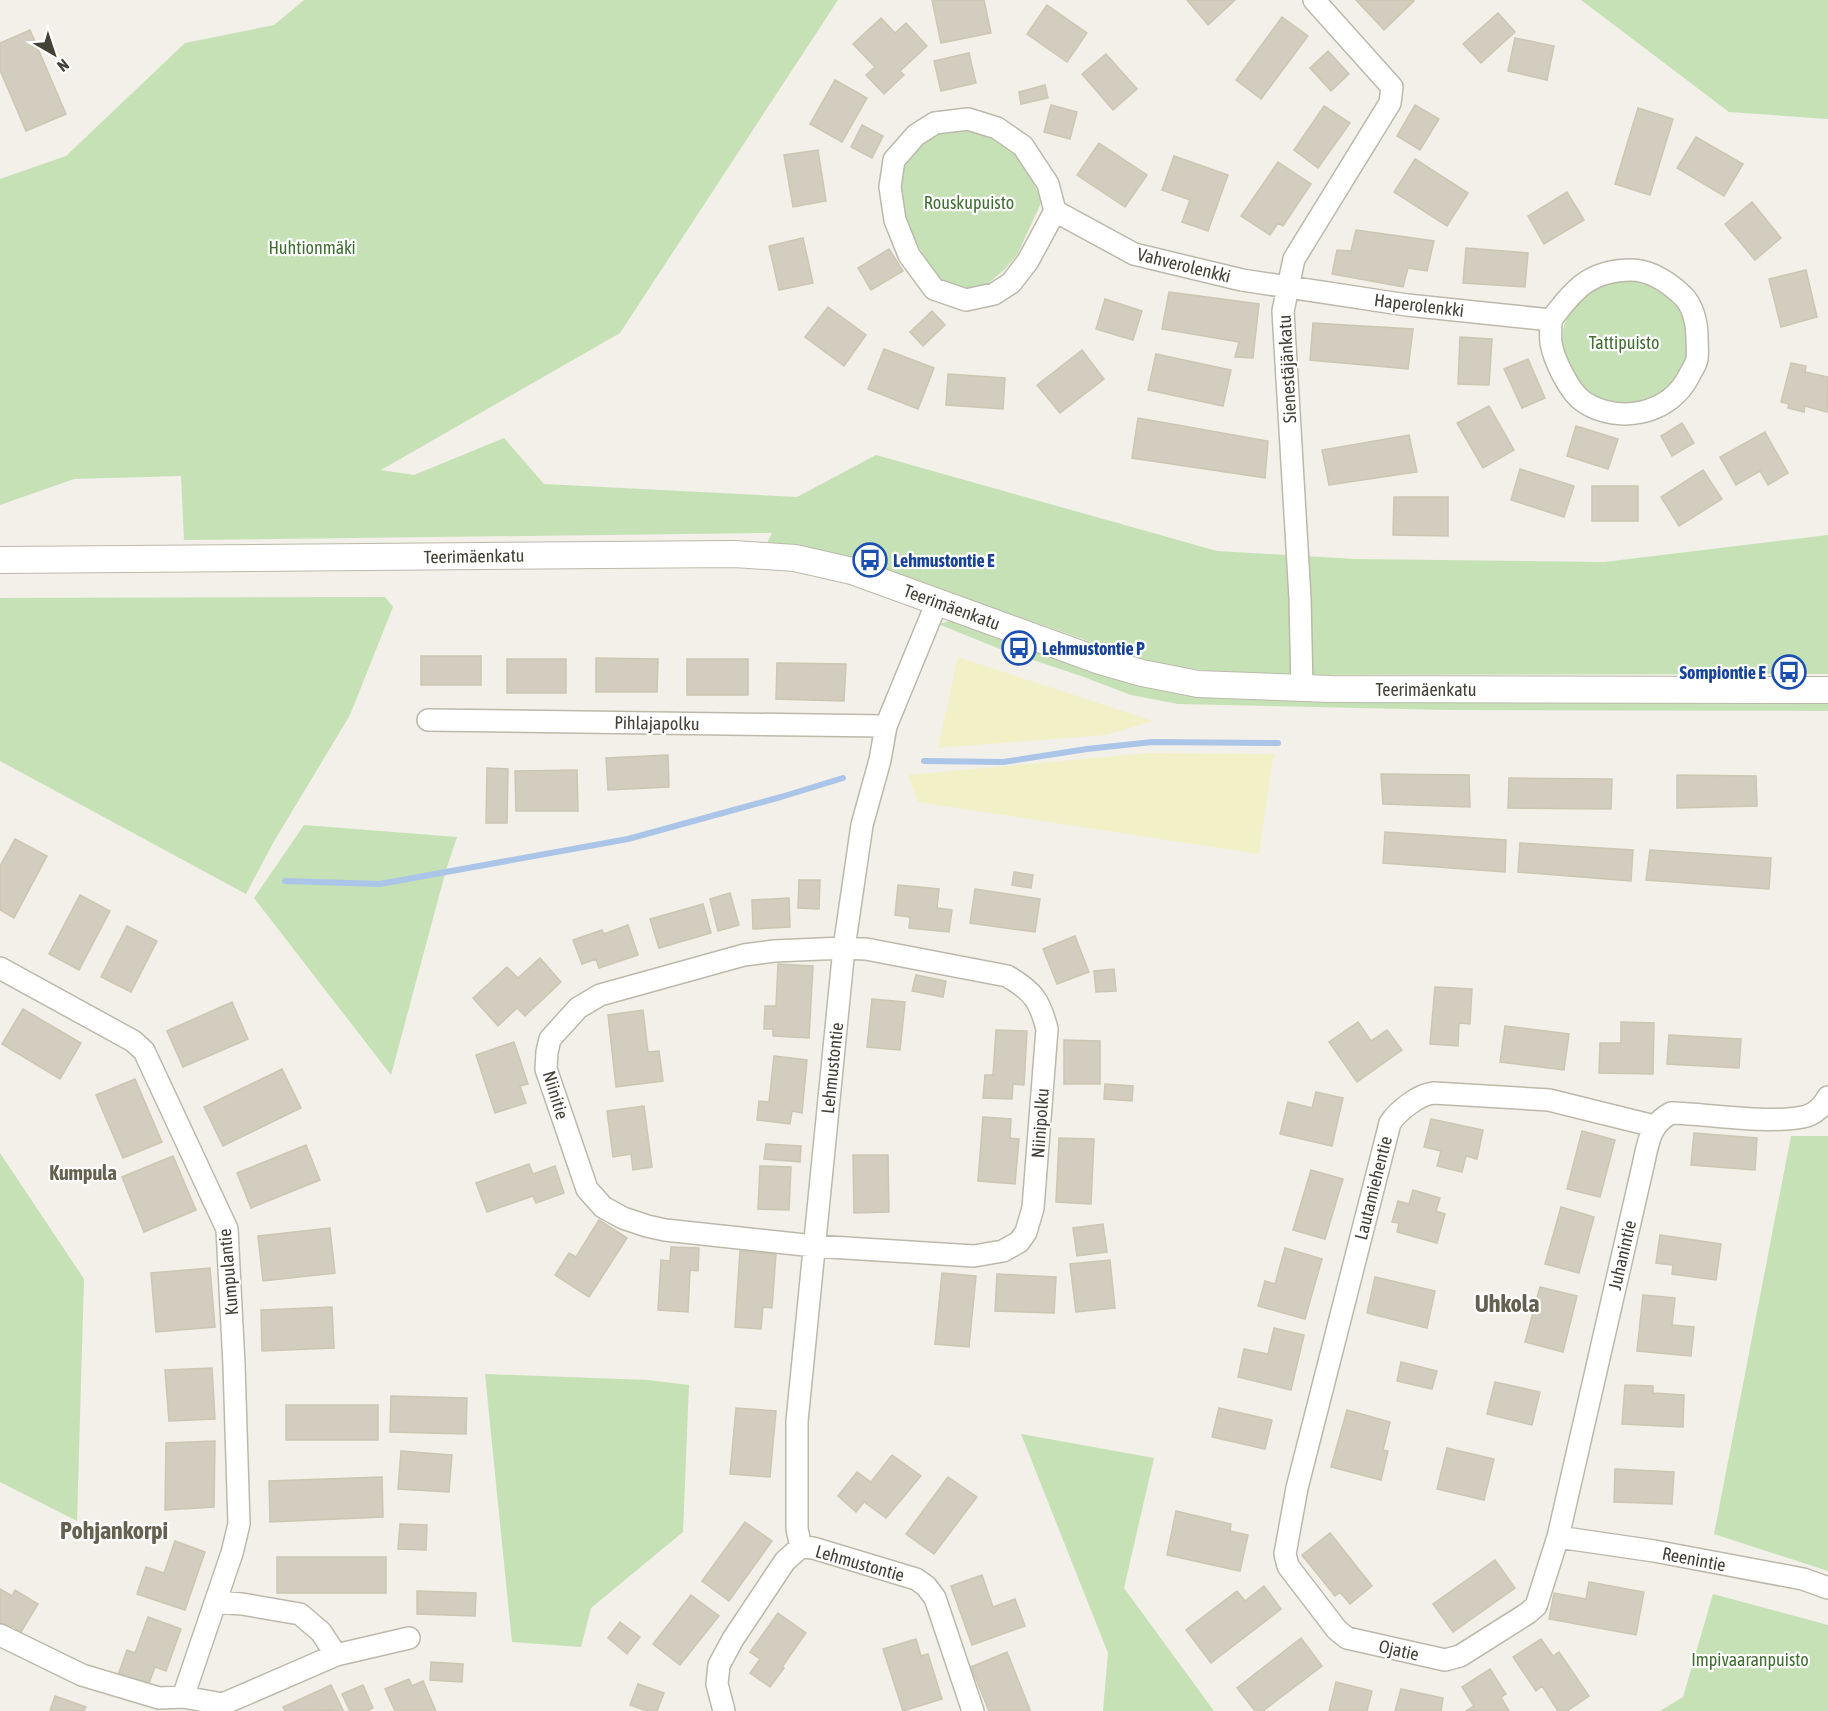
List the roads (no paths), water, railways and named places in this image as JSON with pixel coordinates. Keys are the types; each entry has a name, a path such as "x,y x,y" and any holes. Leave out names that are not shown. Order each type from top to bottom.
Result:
{"street":[{"name":"Sienestäjänkatu","path":"1302,687 1300,598 1283,311 1294,259 1390,103 1392,87 1314,0"},
{"path":"968,119 996,128 1023,146 1048,184 1055,211 1028,261 1011,282 994,294 966,300 934,288 909,255 895,220 890,187 894,160 916,135 935,123 968,119"},
{"name":"Vahverolenkki","path":"1055,211 1134,254 1242,280 1287,286"},
{"path":"1615,270 1640,270 1667,282 1688,301 1697,327 1697,360 1685,383 1671,400 1649,411 1626,415 1601,410 1582,401 1568,385 1551,344 1551,320 1570,294 1588,280 1615,270"},
{"name":"Haperolenkki","path":"1287,286 1407,305 1551,320"},
{"name":"Teerimäenkatu","path":"0,560 734,554 795,558 841,569 1100,661 1142,673 1198,684 1302,687 1828,690"},
{"name":"Lehmustontie","path":"801,1546 797,1530 797,1421 844,948 862,825 880,760 886,726 937,602"},
{"name":"Pihlajapolku","path":"428,720 886,726"},
{"name":"Niinipolku","path":"814,1246 974,1256 1003,1251 1019,1242 1026,1232 1034,1208 1047,1029 1043,1010 1035,997 1023,985 1007,976 866,949 844,948"},
{"name":"Niinitie","path":"814,1246 665,1230 623,1218 603,1207 587,1189 550,1085 546,1070 547,1052 550,1039 562,1024 578,1008 600,995 744,955 774,951 844,948"},
{"name":"Kumpulantie","path":"0,968 133,1041 144,1051 227,1229 239,1514 232,1553 183,1697"},
{"name":"Lautamiehentie","path":"1297,1488 1390,1123 1395,1115 1426,1093 1434,1093 1549,1100 1654,1126"},
{"path":"1654,1126 1671,1113 1774,1119 1805,1117 1815,1112 1828,1097"},
{"name":"Juhanintie","path":"1558,1538 1654,1126"},
{"name":"Ojatie","path":"1297,1488 1285,1554 1288,1566 1337,1630 1347,1638 1445,1660 1460,1656 1536,1606 1558,1538"},
{"name":"Reenintie","path":"1558,1538 1654,1551 1803,1579 1828,1588"},
{"name":"Lehmustontie","path":"724,1711 717,1684 719,1665 733,1639 784,1561 801,1546"},
{"name":"Lehmustontie","path":"801,1546 916,1579 926,1586 935,1598 974,1711"},
{"path":"216,1602 300,1614 321,1632 336,1655"},
{"path":"0,1635 82,1675 159,1698 183,1697 223,1704 336,1655 409,1638"}],"waterway":[{"path":"924,761 1003,762 1152,742 1278,743"},
{"path":"285,881 380,884 628,839 843,778"}],"place":[{"name":"Lehmustontie E","path":"870,560"},
{"name":"Lehmustontie P","path":"1019,648"},
{"name":"Sompiontie E","path":"1789,672"}],"district":[{"name":"Kumpula","path":"83,1172"},
{"name":"Uhkola","path":"1507,1303"},
{"name":"Pohjankorpi","path":"114,1530"}],"park label":[{"name":"Rouskupuisto","path":"969,202"},
{"name":"Huhtionmäki","path":"312,247"},
{"name":"Tattipuisto","path":"1624,342"},
{"name":"Impivaaranpuisto","path":"1750,1659"}]}
